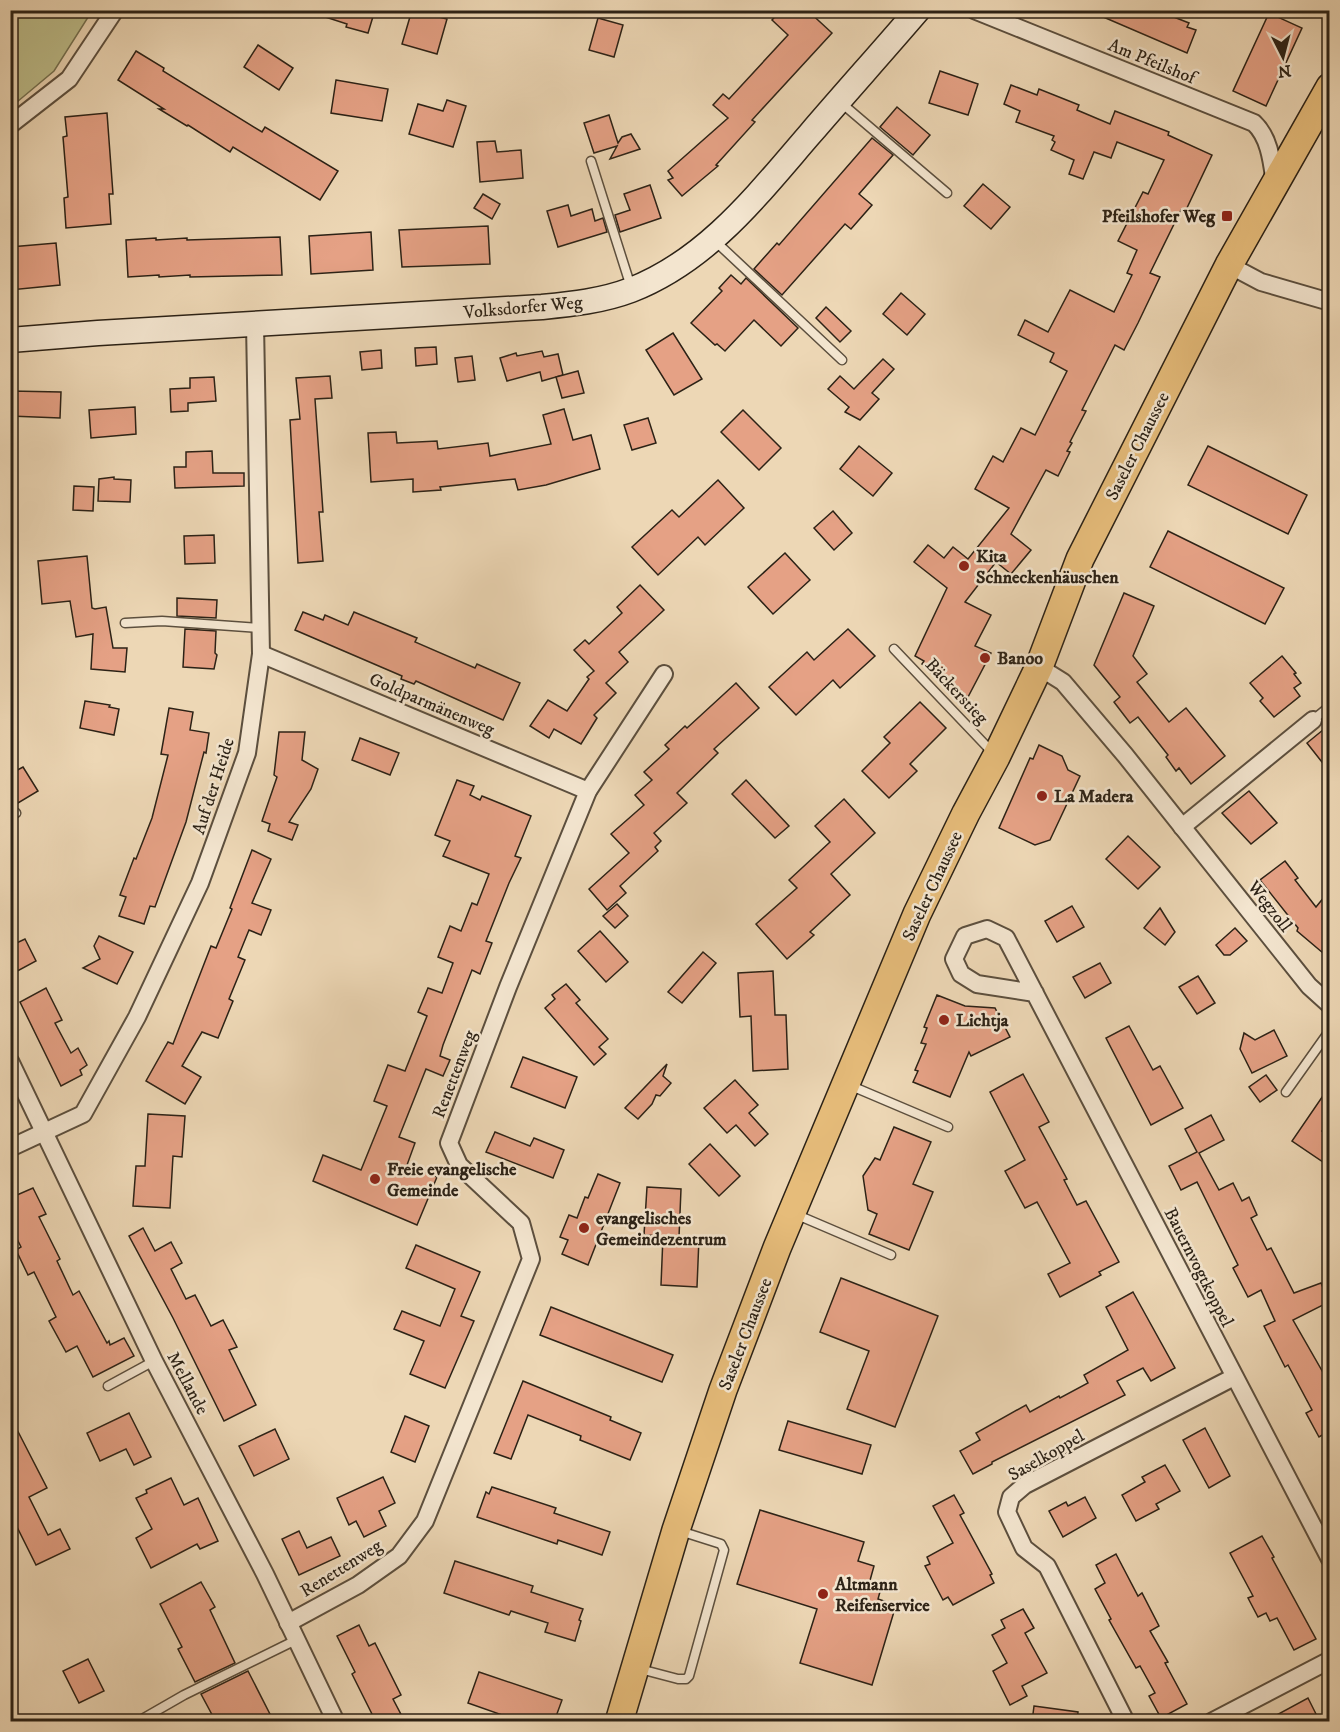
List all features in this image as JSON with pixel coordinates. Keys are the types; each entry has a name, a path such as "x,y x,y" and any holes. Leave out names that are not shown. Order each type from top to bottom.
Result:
{"main road":[{"name":"Saseler Chaussee","path":"620,1722 676,1530 723,1390 792,1212 916,914 1039,667 1080,559 1229,265 1329,87"}],"street":[{"path":"10,125 69,79 115,10"},
{"name":"Volksdorfer Weg","path":"10,340 74,334 563,305 596,300 632,290 667,273 713,240 751,203 918,10"},
{"name":"Am Pfeilshof","path":"974,10 1254,123 1259,128 1269,150 1275,184"},
{"path":"1229,265 1262,282 1329,302"},
{"name":"Auf der Heide","path":"10,1148 82,1114 137,1017 200,884 247,753 261,654 255,324"},
{"name":"Goldparmänenweg","path":"261,654 588,790"},
{"name":"Wegzoll","path":"1039,667 1063,682 1125,755 1309,986 1329,1005"},
{"name":"Renettenweg","path":"288,1623 358,1585 399,1556 425,1521 531,1259 521,1223 459,1164 449,1143 508,987 588,790 664,674"},
{"path":"1182,827 1313,720"},
{"name":"Bauernvogtkoppel","path":"1035,993 977,984 961,974 954,959 965,936 987,929 1006,938 1035,993 1329,1559"},
{"name":"Mellande","path":"10,1061 154,1361 297,1640 336,1722"},
{"name":"Saselkoppel","path":"1126,1722 1047,1566 1024,1548 1007,1512 1011,1497 1025,1485 1234,1377"},
{"path":"1212,1722 1329,1660"}],"lane":[{"path":"839,101 946,193"},
{"path":"591,161 632,290"},
{"path":"713,240 842,360"},
{"path":"125,623 162,621 261,628"},
{"name":"Bäckerstieg","path":"894,649 996,757"},
{"path":"907,650 908,663"},
{"path":"1313,720 1329,706"},
{"path":"1286,1092 1329,1030"},
{"path":"846,1084 948,1127"},
{"path":"792,1212 891,1255"},
{"path":"108,1386 154,1361"},
{"path":"635,1667 678,1679 689,1676 724,1550 720,1544 676,1530"},
{"path":"137,1722 184,1695 297,1640"}],"green space":[{"path":"11,10 92,11 54,71 11,107"}],"building":[{"path":"317,10 375,10 368,33 346,27 347,24 316,14"},
{"path":"412,10 447,19 437,54 402,44"},
{"path":"781,10 807,10 832,33 752,120 755,122 716,165 718,166 682,196 668,180 673,178 668,171 728,118 713,105 723,94 729,99 788,35 772,20"},
{"path":"1087,10 1156,10 1189,23 1187,27 1196,30 1187,53"},
{"path":"1269,13 1302,28 1266,106 1233,91"},
{"path":"598,18 623,25 614,57 589,50"},
{"path":"258,45 293,68 279,90 244,67"},
{"path":"136,51 164,68 163,71 262,132 265,127 338,171 320,200 233,147 230,152 159,109 164,109 118,80"},
{"path":"940,71 978,84 968,115 929,103"},
{"path":"336,80 388,89 382,121 331,113"},
{"path":"1011,85 1037,95 1039,89 1079,105 1077,110 1110,124 1115,111 1169,132 1168,135 1212,155 1185,212 1181,210 1150,273 1160,277 1138,323 1124,350 1115,345 1082,410 1086,411 1070,442 1072,443 1067,451 1070,452 1058,476 1046,470 1011,534 1031,550 1011,574 996,562 965,602 991,615 975,646 991,653 968,697 946,685 947,682 931,673 931,669 922,664 924,661 915,656 947,588 914,562 928,545 944,558 953,547 968,559 1009,508 975,489 993,456 1003,462 1021,428 1035,435 1067,371 1050,362 1054,353 1018,335 1025,320 1048,332 1070,290 1114,312 1132,275 1127,273 1137,250 1118,241 1143,192 1148,194 1164,160 1117,142 1111,158 1094,152 1083,179 1069,174 1074,160 1051,150 1055,142 1052,140 1054,136 1016,122 1020,111 1004,104"},
{"path":"447,100 466,106 453,147 409,134 418,104 443,111"},
{"path":"897,107 930,135 913,155 880,127"},
{"path":"107,113 113,194 109,194 111,224 66,228 64,198 68,197 63,137 67,136 65,117"},
{"path":"609,115 618,143 622,137 631,134 640,149 610,159 617,146 594,153 584,123"},
{"path":"872,138 893,155 859,194 872,205 851,229 845,224 782,295 754,269 777,243 779,245"},
{"path":"495,141 497,152 521,150 523,178 480,182 477,142"},
{"path":"983,184 1010,207 991,229 964,206"},
{"path":"650,185 661,218 620,232 615,215 630,210 624,194"},
{"path":"483,194 500,204 492,219 474,208"},
{"path":"568,205 571,216 592,209 595,221 603,218 607,232 558,247 547,211"},
{"path":"488,226 490,264 402,267 399,230"},
{"path":"371,232 373,270 311,274 309,236"},
{"path":"280,237 282,275 128,277 126,240"},
{"path":"56,243 60,285 10,290 10,247"},
{"path":"731,275 741,284 746,278 798,328 781,346 754,320 725,351 691,323 722,291 719,288"},
{"path":"901,293 925,314 907,335 883,314"},
{"path":"826,307 851,331 840,342 816,318"},
{"path":"673,333 702,379 674,395 646,350"},
{"path":"436,347 437,364 416,366 415,348"},
{"path":"381,350 382,368 362,370 360,352"},
{"path":"542,351 544,357 558,354 563,375 542,381 540,372 507,381 500,358 516,353 517,356"},
{"path":"472,356 475,380 458,382 455,358"},
{"path":"883,359 894,369 872,393 879,399 860,420 845,412 849,407 828,389 840,376 854,389"},
{"path":"578,371 584,393 562,398 556,377"},
{"path":"330,376 332,398 315,399 323,512 319,512 323,561 298,563 290,420 300,419 296,378"},
{"path":"214,377 216,401 188,403 188,411 171,412 170,389 190,388 190,378"},
{"path":"10,391 61,392 60,418 10,416"},
{"path":"135,407 136,434 91,438 89,410"},
{"path":"564,409 573,440 591,435 600,469 546,485 518,490 515,479 413,492 413,479 371,482 368,433 396,432 397,443 437,441 438,449 488,443 490,456 551,444 543,415"},
{"path":"743,410 781,448 759,470 721,432"},
{"path":"648,418 656,443 632,450 624,425"},
{"path":"859,446 892,473 873,496 840,469"},
{"path":"1208,446 1307,495 1288,534 1188,485"},
{"path":"212,451 213,473 244,473 244,486 175,488 174,467 186,467 186,452"},
{"path":"114,477 114,479 131,480 130,502 98,501 99,479"},
{"path":"718,480 744,508 705,545 698,537 658,575 632,547 672,510 679,517"},
{"path":"74,486 94,487 93,511 73,510"},
{"path":"833,511 852,533 834,550 814,528"},
{"path":"1168,531 1284,588 1265,624 1150,567"},
{"path":"214,535 215,563 185,564 184,536"},
{"path":"785,553 810,580 773,614 748,587"},
{"path":"87,556 92,608 106,607 113,648 127,648 125,672 91,669 93,634 76,637 70,601 42,604 38,561"},
{"path":"640,585 664,610 619,652 628,662 606,683 616,693 594,715 597,718 581,744 554,729 549,738 530,726 548,700 567,711 589,679 587,677 594,671 574,650 585,640 589,644 622,613 617,607"},
{"path":"1124,593 1154,606 1133,656 1147,674 1137,682 1169,722 1186,708 1225,756 1191,784 1179,768 1176,771 1166,757 1168,755 1138,717 1130,723 1114,702 1120,697 1094,665"},
{"path":"177,598 217,600 216,618 177,616"},
{"path":"303,612 323,620 325,615 348,625 354,612 417,638 415,642 475,668 477,664 520,683 503,720 416,681 414,684 401,679 402,676 295,630"},
{"path":"185,629 216,631 215,653 217,655 214,669 183,667"},
{"path":"848,629 875,656 840,688 833,680 796,715 769,687 807,652 814,660"},
{"path":"1282,656 1301,683 1294,688 1300,696 1274,717 1260,701 1263,698 1250,683"},
{"path":"736,683 759,708 714,749 718,753 677,793 687,803 654,833 661,841 655,847 658,851 620,886 626,893 607,910 589,889 629,853 611,834 644,805 635,795 652,780 644,772 669,749 665,745"},
{"path":"85,701 110,705 109,707 119,709 114,735 80,728"},
{"path":"920,702 946,728 910,764 917,771 889,798 862,771 890,743 884,737"},
{"path":"169,708 193,712 190,730 209,733 206,753 204,752 186,822 155,907 150,906 144,924 119,916 126,897 120,895 152,818 168,755 161,754"},
{"path":"1329,725 1329,771 1307,743"},
{"path":"279,732 305,732 302,760 318,769 311,789 289,822 298,825 292,840 268,831 270,824 262,821 277,777 274,775"},
{"path":"360,738 399,753 390,775 352,760"},
{"name":"La Madera","path":"1039,745 1062,756 1068,770 1080,776 1050,840 1035,845 999,828 1030,758 1033,759"},
{"path":"23,767 38,791 18,803 10,791 10,774"},
{"path":"457,780 474,786 470,795 480,800 482,796 531,816 515,856 521,858 486,941 492,943 480,974 472,970 443,1045 440,1056 450,1060 443,1076 426,1069 399,1137 415,1143 407,1165 437,1177 417,1225 313,1181 323,1155 361,1170 387,1106 374,1101 388,1065 405,1071 427,1016 418,1012 428,988 442,993 453,963 438,957 450,926 461,931 472,903 477,905 489,874 443,856 450,841 435,835"},
{"path":"746,780 789,826 775,838 732,794"},
{"path":"1249,791 1277,823 1251,844 1222,813"},
{"path":"844,799 875,833 831,874 850,895 810,932 814,935 787,959 756,924 797,888 789,880 830,842 815,826"},
{"path":"1128,836 1160,867 1138,889 1106,859"},
{"path":"252,850 271,859 252,903 271,910 261,935 249,930 238,957 245,960 229,999 233,1001 218,1038 202,1032 182,1066 201,1077 185,1104 146,1081 168,1042 173,1044 211,946 216,948 232,909 230,908"},
{"path":"1285,861 1298,878 1295,880 1316,907 1329,891 1329,945 1323,953 1297,931 1298,928 1260,880"},
{"path":"617,904 628,916 615,928 603,916"},
{"path":"1072,906 1084,927 1057,942 1045,921"},
{"path":"1160,908 1175,932 1165,945 1144,928"},
{"path":"1235,928 1247,941 1230,955 1224,955 1216,945"},
{"path":"600,931 628,962 606,982 578,951"},
{"path":"99,936 133,952 117,984 83,968 100,959 94,946"},
{"path":"25,939 36,961 10,975 10,946"},
{"path":"703,952 716,963 682,1003 668,992"},
{"path":"1100,963 1111,983 1085,998 1073,977"},
{"path":"773,971 775,1015 786,1015 788,1069 753,1071 751,1016 740,1017 738,973"},
{"path":"1198,976 1215,1003 1197,1014 1179,987"},
{"path":"566,984 580,1000 576,1003 608,1039 599,1047 606,1054 594,1065 545,1008 555,999 552,995"},
{"path":"46,988 62,1020 55,1023 71,1053 78,1048 87,1065 80,1070 82,1075 61,1086 20,1002"},
{"path":"937,995 965,1006 995,1008 1010,1037 971,1056 969,1052 950,1097 913,1082 918,1071 915,1070 926,1044 921,1043 927,1028 924,1027"},
{"path":"1129,1026 1153,1070 1160,1066 1183,1108 1151,1125 1106,1038"},
{"path":"1274,1030 1287,1056 1252,1073 1240,1049 1244,1033 1255,1040"},
{"path":"523,1057 577,1077 565,1108 511,1087"},
{"path":"667,1064 663,1076 671,1083 660,1096 656,1095 652,1104 638,1119 625,1108"},
{"path":"1023,1074 1049,1122 1039,1127 1067,1179 1064,1180 1077,1205 1086,1201 1119,1262 1099,1272 1101,1275 1060,1297 1048,1274 1070,1263 1037,1202 1025,1208 1005,1171 1025,1160 990,1092"},
{"path":"1266,1075 1277,1090 1260,1102 1249,1087"},
{"path":"735,1080 758,1105 749,1113 768,1134 755,1146 736,1125 727,1133 704,1108"},
{"path":"1329,1087 1329,1121 1322,1131 1329,1136 1329,1166 1292,1141"},
{"path":"148,1114 185,1116 182,1157 173,1156 170,1208 133,1206 136,1166 145,1166"},
{"path":"1211,1115 1224,1140 1199,1153 1219,1190 1233,1183 1242,1201 1249,1197 1257,1215 1251,1218 1267,1250 1271,1248 1294,1293 1321,1283 1329,1302 1293,1320 1329,1383 1329,1431 1319,1437 1306,1413 1312,1410 1288,1365 1285,1367 1264,1326 1275,1321 1261,1290 1248,1297 1233,1268 1238,1265 1197,1182 1181,1190 1169,1166 1197,1152 1185,1129"},
{"path":"894,1127 931,1142 913,1184 933,1192 909,1250 869,1234 877,1214 868,1210 863,1176 875,1158 880,1160"},
{"path":"495,1132 530,1146 534,1138 564,1150 553,1178 486,1152"},
{"path":"710,1144 740,1176 719,1196 689,1164"},
{"name":"evangelisches Gemeindezentrum","path":"598,1174 620,1183 588,1265 562,1254 568,1240 560,1237 569,1215 577,1218 585,1197 588,1198"},
{"path":"647,1187 681,1189 679,1237 699,1238 697,1287 661,1285 663,1236 644,1235"},
{"path":"33,1188 46,1214 39,1217 60,1259 57,1261 73,1295 79,1291 107,1343 109,1341 110,1345 124,1338 134,1356 93,1377 77,1346 66,1352 49,1321 56,1317 34,1272 28,1275 16,1250 21,1247 10,1225 10,1198"},
{"path":"143,1228 155,1251 171,1242 182,1263 171,1269 186,1299 195,1295 211,1326 223,1320 237,1347 229,1350 256,1405 224,1421 129,1236"},
{"path":"416,1245 480,1272 461,1316 474,1321 445,1388 410,1374 424,1341 394,1329 402,1311 440,1326 455,1289 406,1268"},
{"path":"841,1278 938,1316 895,1427 847,1409 869,1351 820,1332"},
{"path":"1133,1292 1175,1368 1151,1381 1143,1368 1117,1381 1125,1395 992,1462 973,1474 960,1451 980,1440 976,1433 1026,1405 1030,1412 1088,1383 1084,1375 1128,1350 1106,1307"},
{"path":"551,1307 673,1355 662,1382 540,1335"},
{"path":"523,1381 611,1417 610,1420 641,1433 630,1460 580,1440 581,1436 528,1415 511,1459 494,1453"},
{"path":"129,1413 151,1457 134,1465 126,1449 100,1461 87,1433"},
{"path":"10,1416 47,1488 29,1497 48,1535 60,1529 70,1549 36,1565 10,1513"},
{"path":"405,1416 429,1426 415,1462 391,1452"},
{"path":"788,1421 871,1445 862,1474 779,1450"},
{"path":"1205,1428 1230,1476 1209,1488 1183,1440"},
{"path":"275,1429 289,1459 254,1476 239,1446"},
{"path":"1165,1465 1180,1491 1156,1504 1159,1509 1136,1521 1122,1495 1145,1482 1142,1477"},
{"path":"383,1477 395,1503 379,1511 386,1526 364,1537 356,1521 349,1525 337,1498"},
{"path":"171,1478 184,1505 198,1498 218,1541 200,1549 197,1544 151,1568 136,1538 152,1529 136,1498 147,1493 146,1490"},
{"path":"492,1487 556,1508 554,1513 610,1532 602,1555 558,1540 557,1544 477,1517 486,1492 489,1494"},
{"path":"954,1495 964,1513 960,1515 992,1574 990,1575 994,1583 953,1605 948,1597 943,1600 925,1566 930,1564 927,1557 953,1543 933,1506"},
{"path":"1085,1497 1096,1518 1063,1537 1049,1511 1066,1502 1068,1506"},
{"name":"Altmann Reifenservice","path":"760,1510 864,1542 858,1561 874,1566 869,1584 881,1588 878,1599 896,1605 872,1685 800,1663 817,1609 737,1584"},
{"path":"299,1531 307,1548 331,1537 340,1556 299,1575 282,1539"},
{"path":"1262,1536 1316,1639 1294,1650 1277,1618 1270,1621 1266,1613 1258,1617 1248,1598 1253,1596 1230,1553"},
{"path":"1116,1554 1138,1596 1142,1593 1159,1626 1150,1631 1168,1662 1165,1663 1187,1704 1161,1718 1149,1696 1155,1693 1140,1666 1136,1668 1109,1620 1111,1619 1095,1589 1105,1583 1096,1565"},
{"path":"455,1561 533,1586 531,1592 583,1609 575,1641 545,1632 548,1623 511,1611 509,1615 444,1593"},
{"path":"201,1582 215,1607 210,1610 235,1663 195,1682 178,1649 182,1647 160,1604"},
{"path":"1023,1609 1034,1628 1025,1633 1047,1673 1022,1686 1027,1696 1010,1705 993,1671 1007,1663 992,1635 1005,1628 1001,1620"},
{"path":"359,1625 369,1646 375,1643 401,1695 393,1699 405,1722 376,1722 352,1674 355,1672 337,1636"},
{"path":"88,1659 104,1691 79,1703 63,1671"},
{"path":"248,1671 274,1722 216,1722 201,1694"},
{"path":"479,1672 562,1700 554,1722 522,1722 468,1703"},
{"path":"1308,1698 1320,1722 1264,1722"},
{"path":"1034,1706 1078,1712 1077,1722 1032,1722"}],"place":[{"name":"Pfeilshofer Weg","path":"1227,216"},
{"name":"Kita Schneckenhäuschen","path":"964,566"},
{"name":"Banoo","path":"985,658"},
{"name":"La Madera","path":"1042,796"},
{"name":"Lichtja","path":"944,1020"},
{"name":"Freie evangelische Gemeinde","path":"375,1179"},
{"name":"evangelisches Gemeindezentrum","path":"584,1228"},
{"name":"Altmann Reifenservice","path":"823,1594"}]}
